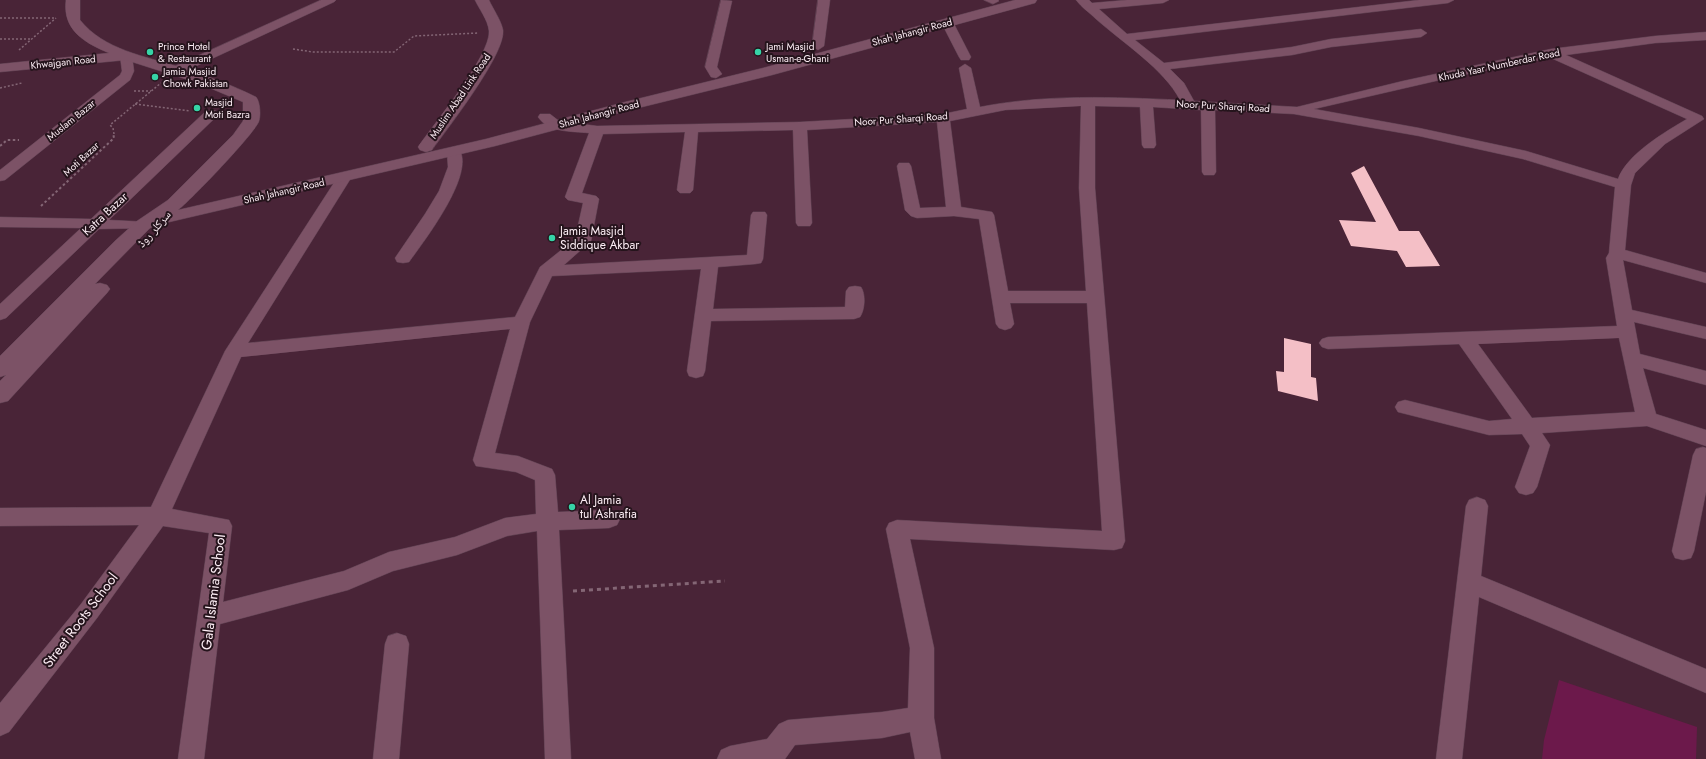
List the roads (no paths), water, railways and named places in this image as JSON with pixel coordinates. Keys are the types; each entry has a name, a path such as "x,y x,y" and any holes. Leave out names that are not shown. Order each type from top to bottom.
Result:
{"street":[{"path":"175,71 330,0"},
{"name":"Muslim Abad Link Road","path":"426,147 476,76 493,48 496,32 482,0"},
{"path":"818,46 824,0"},
{"name":"Shah Jahangir Road","path":"170,211 344,178 454,152 550,121 716,74 993,0"},
{"name":"Shah Jahangir Road","path":"170,211 426,147 550,121 767,72 1030,0"},
{"path":"1085,3 1162,0"},
{"path":"1124,38 1448,0"},
{"path":"716,74 711,67 726,1"},
{"path":"1085,3 1124,38 1161,67 1179,86 1189,105"},
{"path":"72,4 74,21 82,31 107,48 126,56 236,92 250,100 251,121 239,138 170,211"},
{"path":"948,22 965,62 974,112"},
{"path":"1161,67 1292,51 1331,43 1422,33"},
{"name":"Khuda Yaar Numberdar Road","path":"1294,110 1551,53 1607,44 1706,36"},
{"path":"1551,53 1697,119 1660,141 1628,171 1623,185 1617,253 1614,258 1628,332 1631,358 1647,419"},
{"name":"Khwajgan Road","path":"0,68 126,56"},
{"name":"Muslam Bazar","path":"0,177 125,77 128,70 126,56"},
{"path":"928,759 921,718 922,648 897,529 1114,541 1087,188 1088,102"},
{"name":"Noor Pur Sharqi Road","path":"550,121 598,130 800,126 943,118 1005,106 1088,102 1146,103 1294,110"},
{"path":"1146,103 1149,145"},
{"path":"1208,106 1209,172"},
{"path":"1294,110 1418,132 1526,156 1623,185"},
{"name":"Katra Bazar","path":"0,314 211,114"},
{"path":"943,118 954,211"},
{"path":"800,126 804,223"},
{"path":"685,190 692,128"},
{"path":"558,759 545,475 518,464 483,460 521,322 546,271 583,241 591,199 573,197 598,130"},
{"path":"403,258 420,234 447,190 455,166 454,152"},
{"path":"904,166 913,210 917,213 954,211 986,215 1005,324"},
{"name":"Street Roots School","path":"0,723 89,610 158,516 185,454 234,351 344,178"},
{"name":"سرکلر روڈ","path":"0,369 143,226 170,211"},
{"name":"سرکلر روڈ","path":"0,395 170,211"},
{"path":"546,271 710,263 755,258 759,215"},
{"path":"0,222 143,226"},
{"path":"1617,253 1706,278"},
{"path":"696,371 710,263"},
{"path":"703,315 854,313 855,291"},
{"path":"1001,297 1095,297"},
{"path":"1624,314 1706,334"},
{"path":"234,351 521,322"},
{"path":"1328,343 1628,332"},
{"path":"1464,338 1540,445 1526,487"},
{"path":"1631,358 1706,378"},
{"path":"1404,407 1489,428 1647,419 1704,446 1682,551"},
{"path":"1449,759 1477,506"},
{"name":"Gala Islamia School","path":"0,517 158,516 221,526 191,759"},
{"path":"210,616 348,580 389,562 457,546 505,527 547,521 610,519"},
{"path":"1469,582 1706,682"},
{"path":"386,759 397,644"},
{"path":"730,759 775,751 788,733 882,725 921,718"}],"place":[{"name":"Prince Hotel & Restaurant","path":"150,52"},
{"name":"Jami Masjid Usman-e-Ghani","path":"758,52"},
{"name":"Jamia Masjid Chowk Pakistan","path":"155,77"},
{"name":"Masjid Moti Bazra","path":"197,108"},
{"name":"Jamia Masjid Siddique Akbar","path":"552,238"},
{"name":"Al Jamia tul Ashrafia","path":"572,507"}]}
